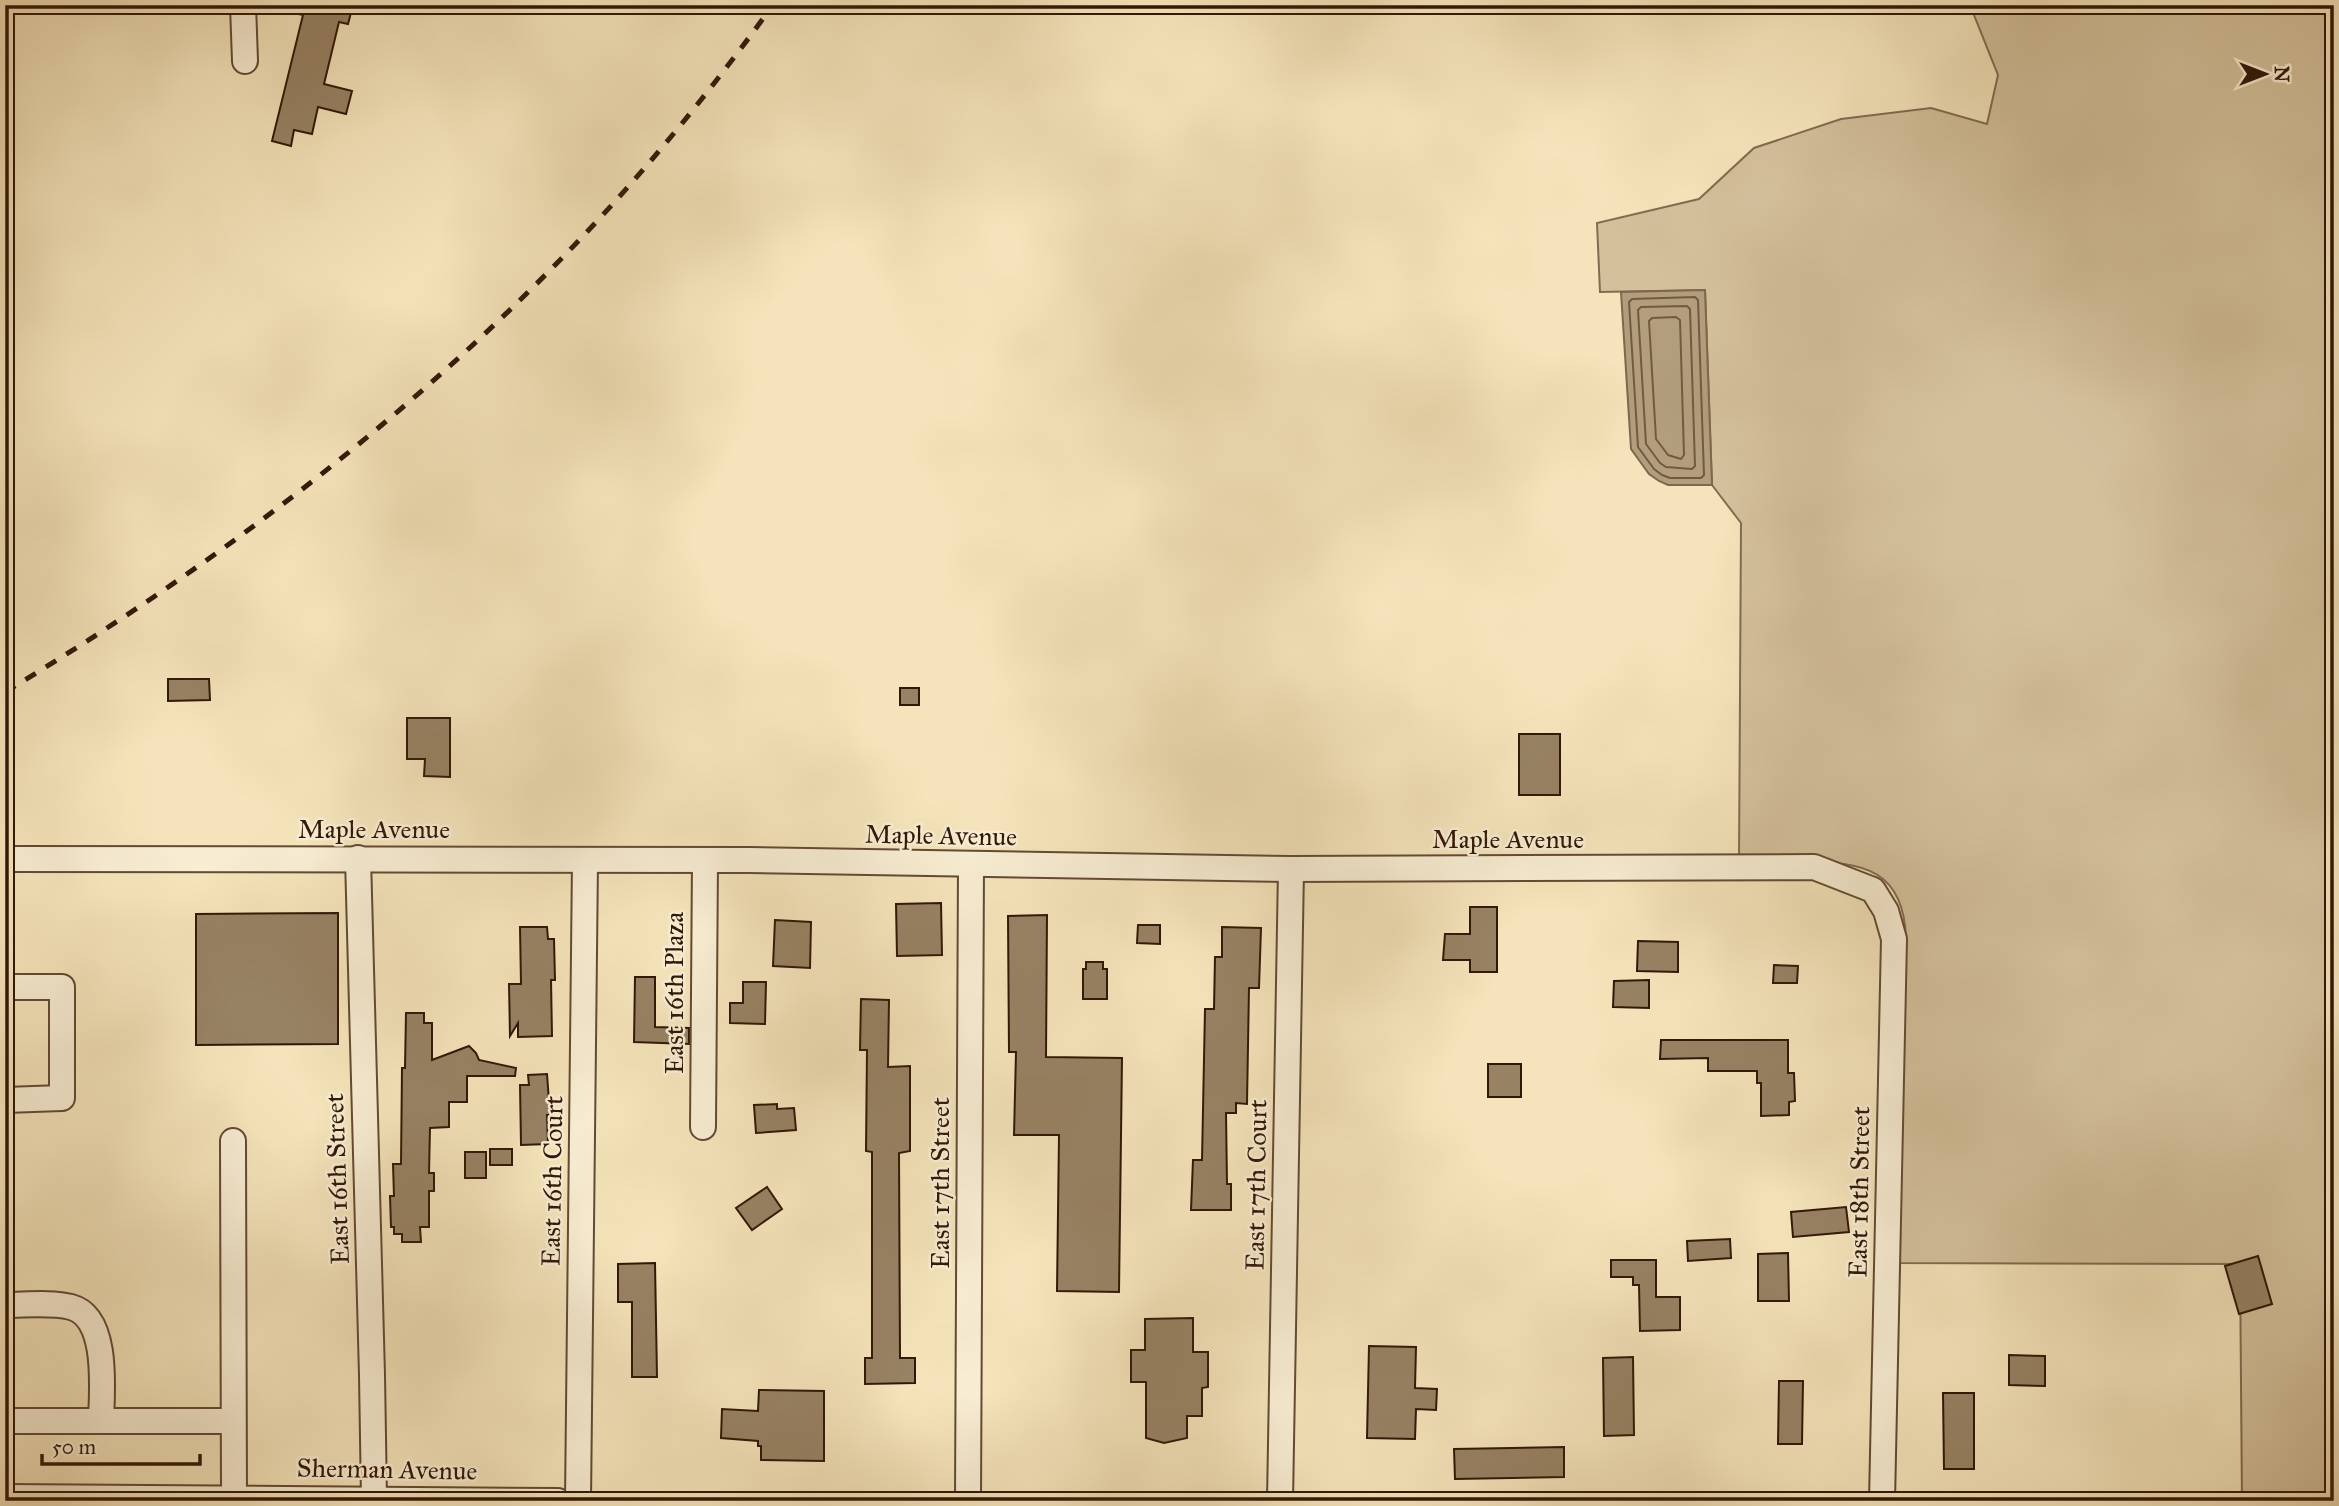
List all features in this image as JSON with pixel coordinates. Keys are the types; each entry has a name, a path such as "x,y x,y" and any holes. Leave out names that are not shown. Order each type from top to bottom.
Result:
{"street":[{"path":"243,5 245,61"},
{"name":"Maple Avenue","path":"5,859 358,858 585,862 705,860 1291,869 1814,867 1872,890"},
{"name":"East 16th Street","path":"358,858 374,1499"},
{"name":"East 16th Plaza","path":"703,1127 705,860"},
{"name":"East 16th Court","path":"579,1501 585,862"},
{"name":"East 17th Street","path":"968,1501 971,865"},
{"name":"East 17th Court","path":"1280,1501 1291,869"},
{"name":"East 18th Street","path":"1872,890 1886,911 1894,939 1882,1501"},
{"path":"5,987 62,987 62,1098 5,1100"},
{"path":"233,1141 234,1498"},
{"path":"5,1305 73,1307 93,1323 102,1362 101,1421"},
{"path":"5,1421 233,1421"},
{"name":"Sherman Avenue","path":"5,1497 558,1501"}],"shaded area":[{"path":"1970,5 2334,5 2334,1501 2242,1501 2240,1264 1894,1263 1906,939 1904,916 1898,898 1889,884 1862,868 1826,862 1739,862 1741,523 1712,485 1705,290 1600,292 1597,223 1699,199 1754,148 1841,119 1931,108 1987,124 1998,75"}],"water":[{"path":"1705,290 1712,485 1668,485 1649,474 1631,449 1621,292"}],"building":[{"path":"294,5 353,5 348,24 339,22 324,84 352,91 346,114 318,107 312,134 294,130 291,146 272,141 303,15 294,13"},
{"path":"168,679 209,679 210,700 168,701"},
{"path":"900,688 919,688 919,705 900,705"},
{"path":"407,718 450,718 450,777 424,776 425,759 407,759"},
{"path":"1519,734 1560,734 1560,795 1519,795"},
{"path":"941,903 942,955 897,956 896,904"},
{"path":"1470,907 1497,907 1497,972 1470,972 1470,960 1443,960 1445,934 1470,934"},
{"path":"338,913 338,1044 196,1045 196,914"},
{"path":"1047,915 1046,1057 1122,1058 1119,1292 1057,1291 1059,1135 1014,1135 1016,1052 1009,1052 1008,916"},
{"path":"775,920 811,922 810,968 773,966"},
{"path":"1138,925 1160,925 1160,944 1137,943"},
{"path":"520,927 547,927 548,939 554,939 555,980 551,980 552,1036 518,1037 518,1023 510,1036 509,984 521,984"},
{"path":"1222,927 1261,928 1259,988 1249,988 1247,1104 1236,1103 1236,1113 1226,1113 1227,1184 1231,1184 1231,1210 1191,1210 1193,1160 1202,1160 1205,1009 1214,1009 1215,957 1222,957"},
{"path":"1638,941 1678,942 1678,972 1637,971"},
{"path":"1086,962 1103,962 1103,969 1107,969 1107,999 1083,999 1083,969 1086,969"},
{"path":"1774,965 1798,966 1797,983 1773,983"},
{"path":"635,977 655,977 655,1027 689,1028 689,1044 634,1042"},
{"path":"1649,980 1649,1008 1613,1007 1614,981"},
{"path":"743,982 766,982 765,1024 730,1023 730,1003 743,1003"},
{"path":"861,999 889,1000 888,1067 910,1066 910,1151 899,1153 900,1358 915,1358 915,1383 865,1384 865,1358 872,1358 872,1152 866,1151 867,1050 860,1050"},
{"path":"406,1013 424,1013 424,1023 432,1023 432,1060 469,1046 479,1060 516,1068 515,1076 467,1076 467,1102 449,1102 449,1127 430,1128 429,1173 434,1173 434,1191 429,1191 429,1227 420,1227 421,1242 402,1242 402,1234 394,1234 394,1227 391,1227 393,1164 401,1164 402,1068 405,1068"},
{"path":"1661,1040 1788,1040 1788,1073 1794,1073 1795,1101 1789,1102 1789,1115 1761,1116 1761,1083 1757,1083 1757,1071 1708,1071 1708,1058 1660,1059"},
{"path":"1488,1064 1521,1064 1521,1097 1488,1097"},
{"path":"547,1074 550,1115 547,1115 548,1144 521,1145 520,1085 529,1085 528,1075"},
{"path":"777,1104 777,1109 794,1108 796,1130 756,1133 754,1105"},
{"path":"490,1149 512,1149 512,1165 490,1165"},
{"path":"465,1152 486,1152 486,1178 465,1178"},
{"path":"767,1187 782,1209 752,1230 736,1208"},
{"path":"1846,1207 1849,1232 1793,1237 1791,1212"},
{"path":"1730,1239 1731,1258 1688,1261 1687,1241"},
{"path":"1788,1253 1789,1301 1758,1301 1758,1254"},
{"path":"2258,1256 2272,1304 2239,1314 2225,1266"},
{"path":"1611,1260 1656,1260 1656,1297 1680,1297 1680,1330 1640,1331 1639,1285 1633,1285 1633,1277 1611,1277"},
{"path":"655,1263 657,1377 632,1377 632,1302 618,1302 618,1264"},
{"path":"1193,1318 1193,1352 1208,1352 1208,1387 1202,1388 1202,1416 1187,1416 1187,1438 1164,1443 1146,1438 1146,1382 1131,1382 1131,1350 1145,1350 1145,1319"},
{"path":"1369,1346 1416,1347 1415,1388 1437,1389 1436,1410 1416,1409 1415,1439 1367,1438"},
{"path":"2009,1355 2045,1356 2045,1386 2009,1385"},
{"path":"1633,1357 1634,1435 1604,1436 1603,1358"},
{"path":"1779,1381 1803,1381 1802,1444 1778,1444"},
{"path":"759,1390 824,1391 824,1461 761,1460 761,1446 758,1446 758,1441 721,1438 722,1409 758,1411"},
{"path":"1943,1393 1974,1393 1974,1469 1944,1469"},
{"path":"1564,1447 1564,1477 1455,1479 1454,1449"}],"railway":[{"path":"5,692 161,592 237,538 383,424 453,363 520,300 610,207 683,122 773,5"}]}
